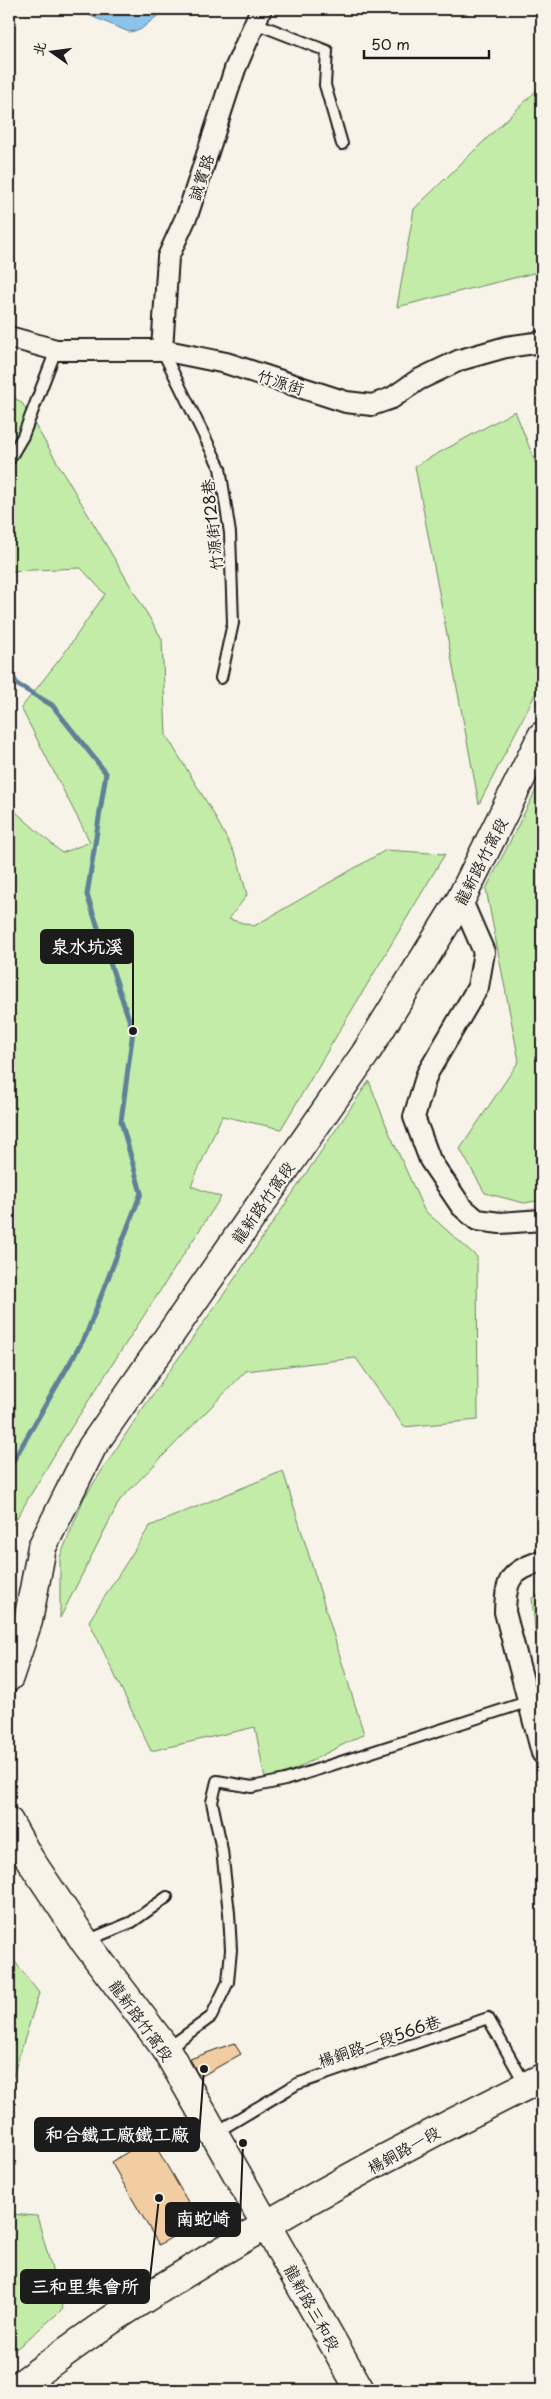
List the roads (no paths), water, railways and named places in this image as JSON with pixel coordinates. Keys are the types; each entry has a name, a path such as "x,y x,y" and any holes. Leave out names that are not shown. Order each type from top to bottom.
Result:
{"street":[{"name":"誠實路","path":"162,350 168,257 188,213 235,69 258,16"},
{"name":"竹源街","path":"9,337 56,350 162,350 226,363 346,402 372,405 392,398 418,380 460,360 506,346 542,342"},
{"name":"龍新路竹窩段","path":"9,1677 28,1621 42,1547 92,1447 365,1054 461,899 542,736"},
{"path":"461,899 484,952 478,987 427,1074 414,1117 430,1160 461,1206 477,1220 500,1223 542,1220"},
{"path":"542,1561 526,1566 512,1576 506,1588 506,1612 542,1753"},
{"name":"龍新路竹窩段","path":"9,1822 30,1858 85,1942 166,2049 266,2224"},
{"name":"楊銅路一段","path":"13,2390 116,2317 266,2224 469,2113 534,2082"},
{"name":"龍新路三和段","path":"266,2224 360,2390"}],"lane":[{"path":"258,16 327,51 325,85 342,144"},
{"path":"9,460 23,436 56,350"},
{"name":"竹源街128巷","path":"162,350 220,468 230,533 234,622 221,678"},
{"path":"166,2049 211,2017 228,1982 231,1950 229,1913 222,1850 212,1802 217,1781 252,1787 285,1780 530,1701"},
{"path":"85,1942 132,1922 167,1897"},
{"name":"楊銅路一段566巷","path":"214,2134 297,2084 488,2018 534,2082"}],"water":[{"path":"74,9 166,9 140,30 129,32"}],"waterway":[{"path":"9,671 18,685 52,705 106,773 87,895 133,1031 121,1121 141,1193 86,1335 9,1468"}],"place":[{"name":"泉水坑溪","path":"133,1031"},
{"name":"和合鐵工廠鐵工廠","path":"204,2069"},
{"name":"南蛇崎","path":"243,2143"},
{"name":"三和里集會所","path":"159,2198"}]}
